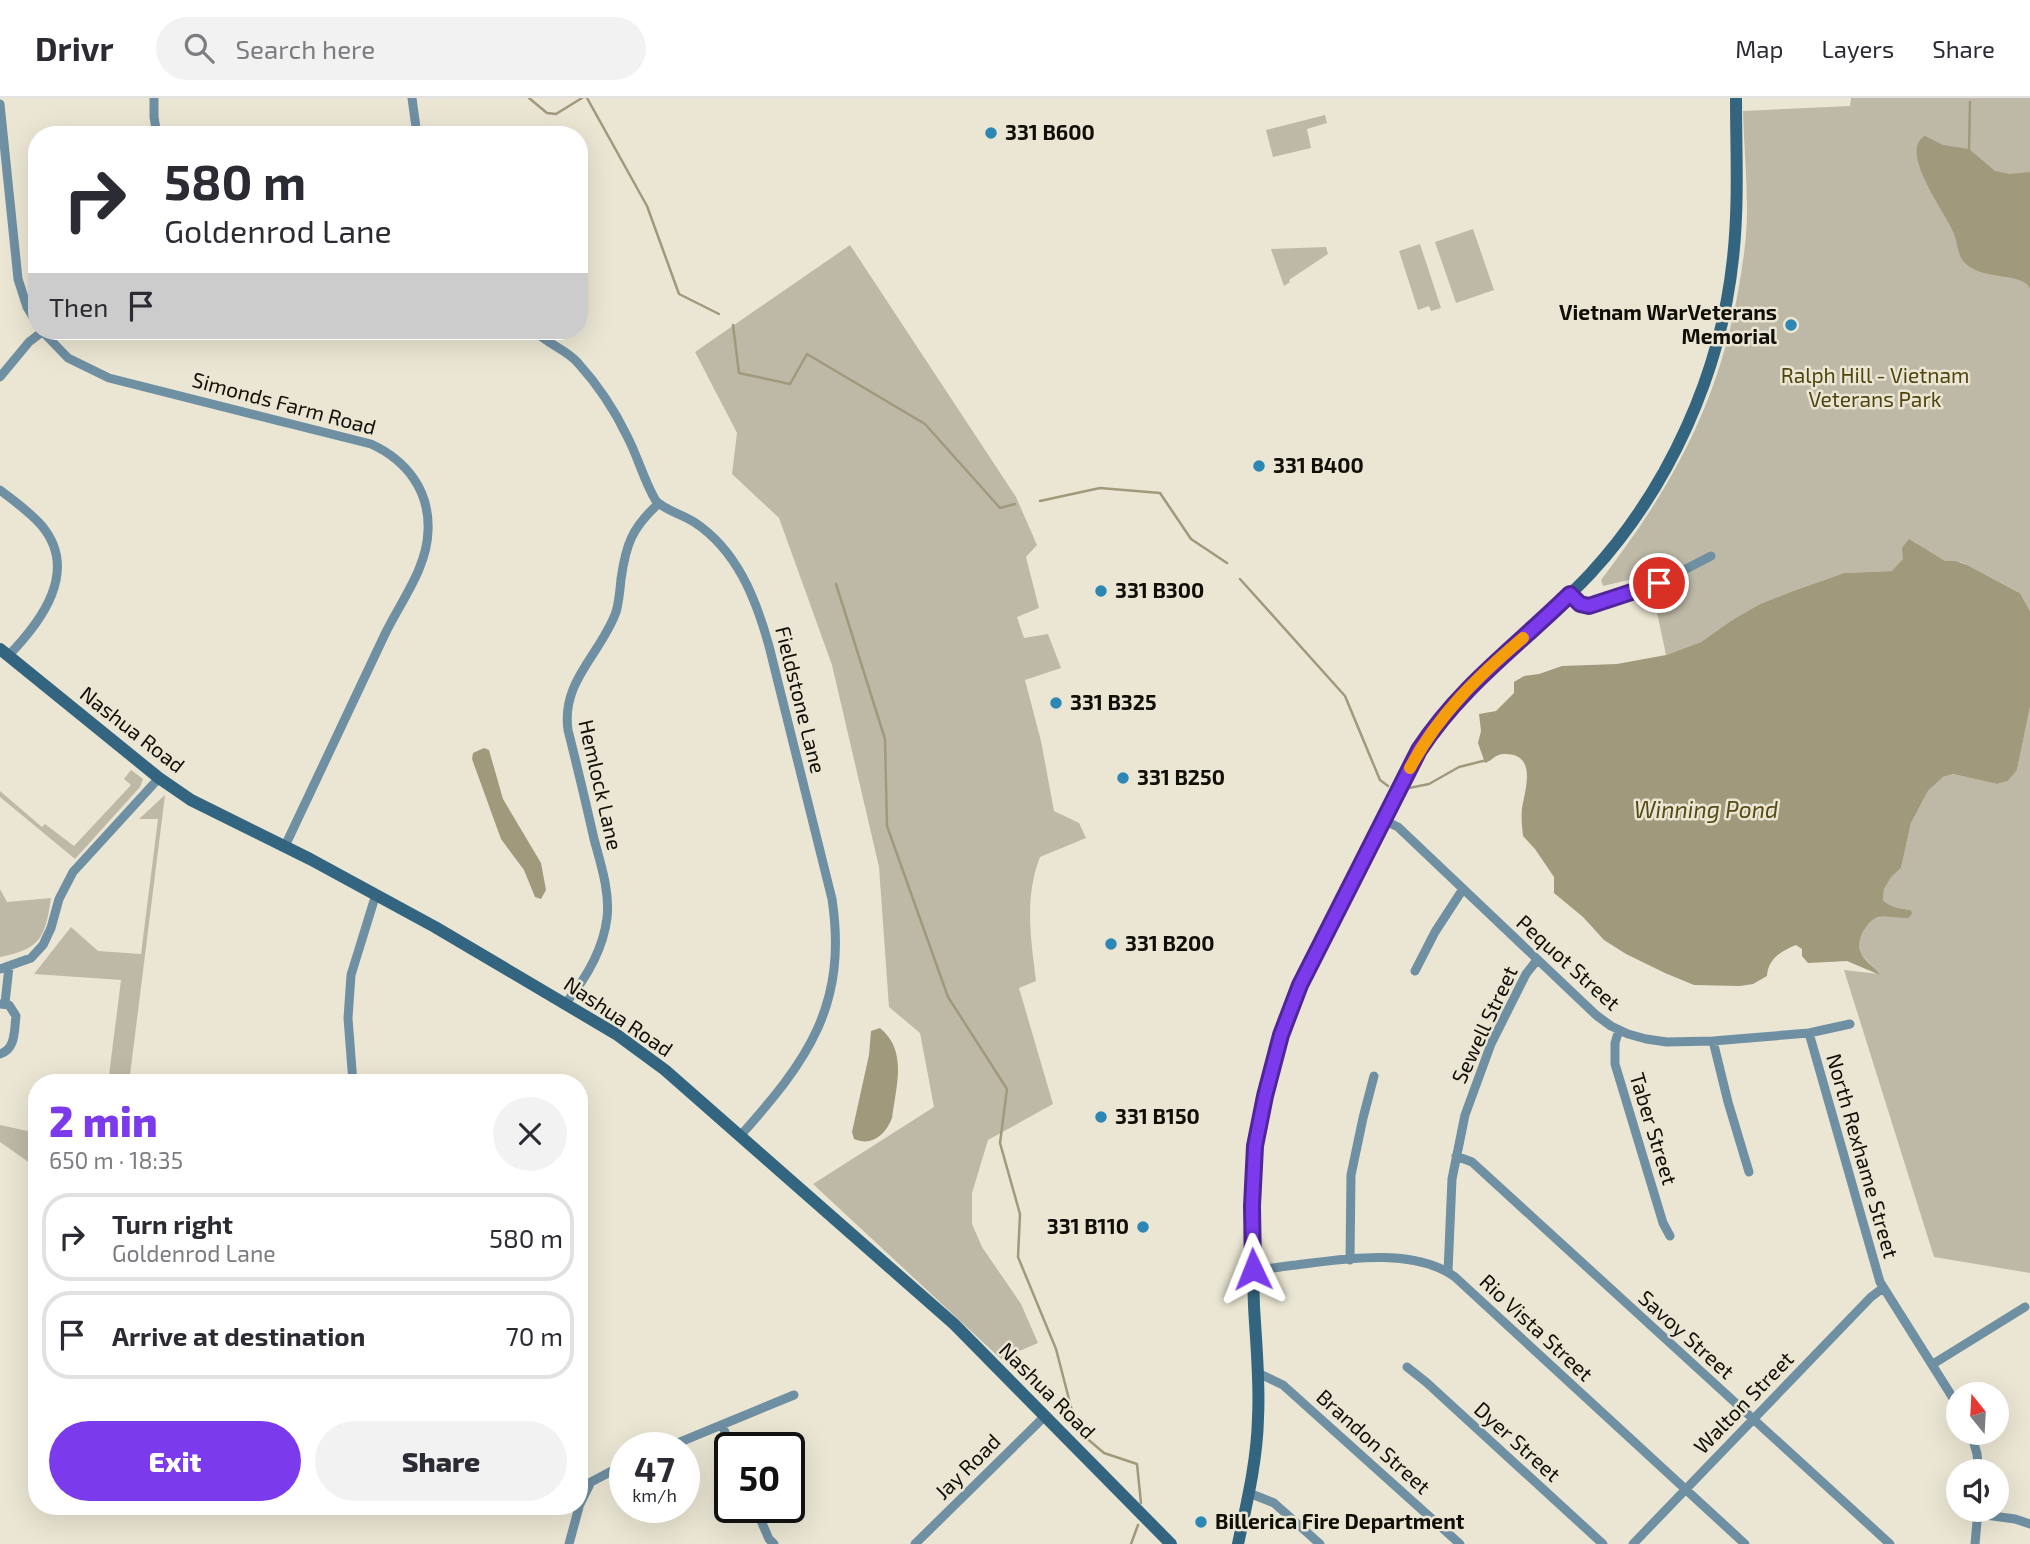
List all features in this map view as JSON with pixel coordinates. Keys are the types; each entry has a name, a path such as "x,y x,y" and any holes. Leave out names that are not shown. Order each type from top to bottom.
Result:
{"main road":[{"path":"1238,1544 1258,1431 1252,1206 1255,1146 1275,1054 1300,985 1419,750 1454,702 1483,672 1570,594 1612,548 1643,505 1673,454 1699,398 1719,334 1733,259 1737,205 1736,98"},
{"name":"Nashua Road","path":"4,652 159,778 191,800 376,894 632,1045 954,1324 1171,1544"}],"street":[{"path":"155,98 156,126"},
{"path":"412,98 416,126"},
{"name":"Simonds Farm Road","path":"0,104 18,279 28,309"},
{"path":"0,377 30,340"},
{"name":"Simonds Farm Road","path":"51,340 68,358 109,378 371,444 400,460 419,486 429,527 421,565 386,632 285,846"},
{"path":"544,340 579,363 627,435 658,503"},
{"path":"0,490 45,530 54,549 57,569 50,602 4,652"},
{"name":"Hemlock Lane","path":"565,1004 578,988 599,949 608,911 603,874 565,715 568,699 616,612 629,540 637,526 658,503"},
{"name":"Fieldstone Lane","path":"658,503 695,523 723,548 739,570 757,605 829,883 834,915 834,974 817,1030 788,1081 740,1136"},
{"path":"1570,594 1580,604 1589,606 1659,583 1711,556"},
{"path":"0,1054 12,1046 16,1017 13,1008 2,1003 4,968 31,958 43,945 59,899 73,872 159,778"},
{"name":"Pequot Street","path":"1383,820 1398,827 1596,1015 1619,1030 1656,1041 1713,1041 1809,1033 1850,1024"},
{"path":"1415,971 1435,932 1463,889"},
{"path":"352,1074 348,1018 351,975 376,894"},
{"name":"Sewell Street","path":"1448,1272 1456,1156 1471,1096 1491,1044 1526,974 1537,960"},
{"name":"Taber Street","path":"1619,1030 1614,1050 1615,1064 1663,1223 1670,1236"},
{"name":"North Rexhame Street","path":"1809,1033 1883,1288 1946,1386"},
{"path":"1713,1041 1749,1172"},
{"path":"1350,1260 1351,1175 1374,1076"},
{"name":"Savoy Street","path":"1456,1156 1472,1162 1889,1544"},
{"name":"Rio Vista Street","path":"1253,1269 1350,1260 1415,1261 1448,1272 1745,1544"},
{"name":"Walton Street","path":"1633,1544 1871,1297 1883,1288"},
{"path":"1933,1364 2025,1307"},
{"name":"Dyer Street","path":"1407,1367 1603,1544"},
{"name":"Brandon Street","path":"1258,1373 1283,1385 1460,1544"},
{"path":"700,1434 794,1395"},
{"name":"Jay Road","path":"915,1544 1045,1416"},
{"path":"722,1425 725,1432"},
{"path":"588,1486 609,1472"},
{"path":"1249,1493 1275,1503 1320,1544"},
{"path":"569,1544 577,1515"},
{"path":"2009,1519 2030,1524"},
{"path":"1975,1544 1977,1522"},
{"path":"762,1523 774,1544"}],"green space":[{"name":"Ralph Hill - Vietnam Veterans Park","path":"1851,98 2030,98 2030,611 2020,593 1961,562 1945,561 1915,542 1898,567 1892,571 1844,573 1793,591 1760,604 1701,642 1666,655 1654,598 1661,593 1653,574 1603,586 1601,580 1671,477 1705,406 1719,368 1739,286 1746,240 1743,111 1850,106"},
{"path":"1325,115 1327,123 1307,129 1311,148 1273,157 1266,130"},
{"path":"1473,229 1494,290 1456,303 1435,242"},
{"path":"1420,244 1441,308 1431,311 1429,306 1418,310 1399,251"},
{"path":"850,245 1016,497 1037,545 1026,557 1039,608 1017,617 1024,638 1048,634 1061,668 1025,680 1041,741 1054,811 1079,823 1086,838 1040,857 1030,903 1036,981 1019,988 1053,1104 988,1140 972,1193 972,1224 982,1247 1021,1304 1038,1343 1001,1359 813,1184 934,1107 920,1033 889,1007 879,867 832,665 779,518 732,474 737,433 695,352"},
{"path":"1326,247 1328,254 1284,286 1271,249"},
{"path":"2030,707 2030,1273 1934,1257 1844,970 1879,974 1861,954 1858,944 1866,926 1873,919 1911,910 1896,907 1883,900 1884,889 1891,876 1901,868 1911,823 1928,791 1943,777 1953,774 1997,784 2008,781 2017,770"},
{"path":"131,770 143,779 140,787 75,859 0,797 0,791 42,827 45,824 74,846 131,785 124,779"},
{"path":"165,795 130,1074 109,1074 121,980 34,974 71,927 98,951 141,954 158,819 139,819"},
{"path":"0,889 7,902 51,898 39,940 24,950 0,957"},
{"path":"0,1125 28,1131 28,1162 0,1142"}],"water":[{"path":"1925,136 1943,145 1969,149 1995,171 2010,174 2030,172 2030,288 2019,280 1983,273 1963,261 1950,225 1920,168 1918,144"},
{"name":"Winning Pond","path":"1909,539 1945,561 1967,565 2020,593 2030,611 2030,707 2017,770 2008,781 1997,784 1953,774 1943,777 1928,791 1911,823 1901,868 1891,877 1884,889 1883,900 1892,906 1911,910 1912,914 1908,918 1875,919 1870,922 1860,941 1859,949 1863,956 1880,975 1847,961 1808,963 1802,956 1802,949 1796,945 1776,956 1767,976 1753,984 1694,985 1626,954 1604,940 1583,917 1554,893 1554,877 1523,836 1522,808 1527,783 1525,766 1522,759 1515,755 1504,754 1485,763 1478,743 1481,731 1479,714 1496,711 1514,693 1514,682 1524,676 1562,666 1617,664 1666,655 1701,642 1760,604 1793,591 1844,573 1892,571 1903,559 1902,548"},
{"path":"484,748 489,750 503,799 541,863 546,890 541,899 535,897 524,870 501,839 472,759 473,753"},
{"path":"880,1028 889,1037 897,1058 892,1118 878,1138 861,1141 854,1139 852,1132 869,1055 871,1031"}],"waterway":[{"path":"529,98 547,113 556,114 582,98"},
{"path":"587,98 647,206 679,294 719,314"},
{"path":"1969,151 1970,102"},
{"path":"733,325 739,373 790,384 807,354 925,424 1000,508 1015,504"},
{"path":"1040,501 1100,488 1160,493 1191,539 1227,563"},
{"path":"1240,579 1345,696 1380,780 1388,786"},
{"path":"836,584 885,739 887,826 948,997 1007,1089 1000,1143 1020,1214 1018,1257 1056,1349 1077,1430 1104,1453 1137,1464 1141,1503"},
{"path":"1409,788 1429,784 1459,767 1487,760"},
{"path":"1131,1544 1138,1525"}],"slow traffic":[{"path":"1410,768 1429,735 1459,696 1523,638"}],"place":[{"name":"331 B600","path":"991,133"},
{"name":"Vietnam WarVeterans Memorial","path":"1791,325"},
{"name":"331 B400","path":"1259,466"},
{"name":"331 B300","path":"1101,591"},
{"name":"331 B325","path":"1056,703"},
{"name":"331 B250","path":"1123,778"},
{"name":"331 B200","path":"1111,944"},
{"name":"331 B150","path":"1101,1117"},
{"name":"331 B110","path":"1143,1227"},
{"name":"Billerica Fire Department","path":"1201,1522"}],"route":[{"path":"1253,1269 1255,1146 1270,1072 1281,1035 1300,985 1419,750 1459,696 1570,594 1580,604 1589,606 1659,583"}]}
